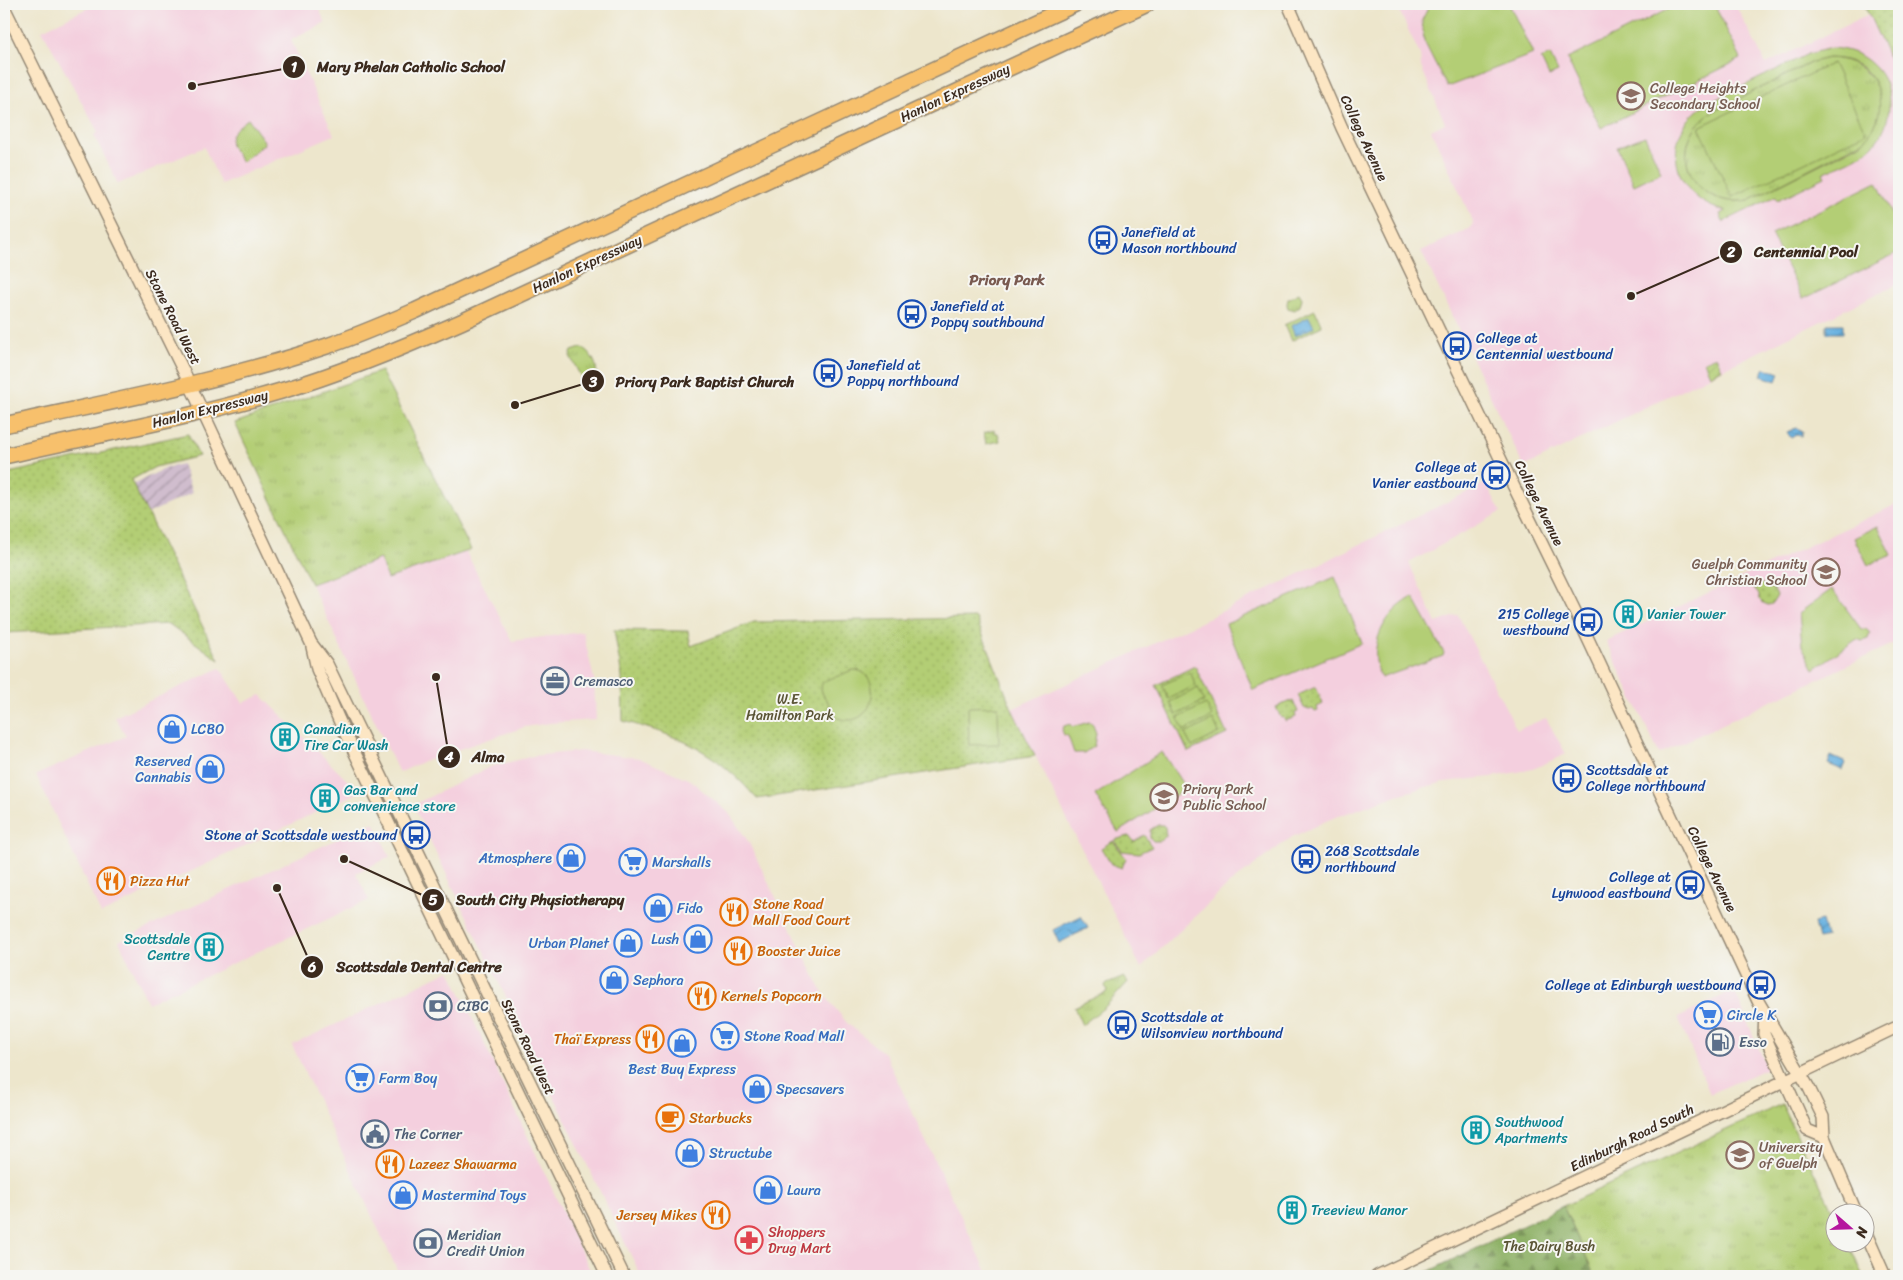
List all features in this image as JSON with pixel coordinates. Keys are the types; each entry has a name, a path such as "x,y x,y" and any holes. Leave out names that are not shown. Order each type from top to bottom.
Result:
{"highway":[{"name":"Hanlon Expressway","path":"4,425 229,375 329,346 415,311 1075,4"},
{"name":"Hanlon Expressway","path":"4,456 202,412 282,391 398,350 1147,4"}],"main road":[{"name":"College Avenue","path":"1288,4 1342,128 1574,609 1681,840 1765,1014"},
{"name":"Stone Road West","path":"4,7 189,384 311,643 327,664 624,1276"},
{"name":"Stone Road West","path":"311,643 317,670 339,720 607,1276"},
{"path":"440,931 453,924"},
{"path":"460,972 480,980"},
{"path":"1765,1014 1776,1028 1792,1061 1802,1074 1823,1117 1824,1137 1852,1202"},
{"path":"1765,1014 1764,1034 1807,1130 1824,1137"},
{"name":"Edinburgh Road South","path":"1377,1276 1899,1026"},
{"path":"515,1086 534,1093"},
{"path":"1874,1252 1885,1276"}],"shaded area":[{"path":"96,4 316,4 326,23 291,40 334,135 221,184 204,147 118,184 94,135 98,132 42,30"},
{"path":"1396,4 1735,4 1766,64 1869,14 1899,80 1899,283 1524,467 1421,251 1471,228 1473,222 1431,130 1445,123 1421,67 1420,55"},
{"path":"182,464 192,493 147,514 133,484 166,468"},
{"path":"1486,483 1501,512 1409,563 1436,623 1458,615 1517,730 1546,718 1566,754 1533,769 1492,777 1444,782 1397,795 1328,820 1292,837 1229,884 1141,968 1012,709 1190,627"},
{"name":"Guelph Community Christian School","path":"1899,503 1899,641 1659,754 1606,641"},
{"path":"466,552 512,641 583,632 594,679 596,720 550,723 525,727 424,761 399,773 311,584 380,559 387,579"},
{"path":"220,668 243,703 261,695 359,792 101,914 36,775 126,736 115,717"},
{"path":"581,751 639,758 690,780 728,812 748,841 823,993 847,1023 885,1054 989,1276 641,1276 413,805 490,767 533,756"},
{"path":"374,822 390,857 356,873 369,900 148,1003 119,941"},
{"path":"450,970 593,1276 400,1276 292,1045"},
{"path":"1734,990 1767,1068 1710,1094 1678,1018"}],"green space":[{"path":"1430,4 1509,4 1533,54 1447,87 1424,41 1422,20"},
{"path":"1679,4 1714,4 1741,59 1601,128 1567,59"},
{"path":"1864,4 1899,4 1899,80"},
{"path":"1831,48 1842,49 1853,52 1873,65 1880,73 1888,94 1888,116 1880,136 1868,150 1823,173 1825,177 1778,200 1776,196 1723,222 1720,214 1726,211 1708,205 1694,194 1684,181 1678,166 1677,150 1680,134 1689,119 1703,106 1808,54","holes":["1828,58 1843,59 1857,64 1865,70 1877,89 1879,99 1877,121 1865,139 1856,146 1749,200 1729,201 1712,196 1699,186 1690,173 1687,158 1688,142 1696,127 1710,113 1812,62"]},
{"path":"1550,55 1558,72 1549,76 1541,59"},
{"path":"1828,58 1844,60 1858,66 1869,75 1876,86 1880,99 1879,113 1875,126 1865,140 1749,200 1729,201 1712,196 1699,186 1690,173 1687,158 1688,142 1696,127 1710,113 1812,62"},
{"path":"1833,63 1866,133 1732,197 1699,127"},
{"path":"248,119 264,141 264,144 242,162 233,148 230,138 235,129"},
{"path":"1645,136 1661,172 1634,185 1617,147"},
{"path":"1877,182 1899,228 1899,252 1803,299 1771,234"},
{"path":"1299,293 1302,298 1300,306 1295,310 1288,308 1288,299"},
{"path":"1315,310 1322,326 1291,341 1284,325"},
{"path":"581,348 588,352 595,363 597,371 596,375 588,382 583,381 570,356 572,351"},
{"path":"1716,356 1722,369 1710,375 1704,361"},
{"path":"381,371 471,550 387,579 380,559 311,584 235,423"},
{"path":"994,430 995,433 998,433 1000,441 986,444 984,433"},
{"path":"188,434 199,456 155,467 131,480 219,660 169,624 4,633 4,474"},
{"path":"1878,526 1892,555 1868,565 1854,538"},
{"path":"1335,577 1362,643 1253,690 1226,624"},
{"path":"1757,581 1774,590 1777,596 1772,604 1768,605 1761,602 1758,593 1753,589 1754,583"},
{"path":"1832,589 1861,629 1866,629 1870,633 1868,639 1862,641 1857,639 1814,669 1802,646 1799,613"},
{"path":"1413,597 1444,653 1443,656 1381,678 1376,654 1380,632 1394,612"},
{"name":"W.E. Hamilton Park","path":"976,618 1012,709 1035,756 757,799 727,769 697,748 664,733 623,721 622,677 614,630 688,631 691,646 754,622"},
{"path":"1195,666 1227,734 1188,752 1156,685"},
{"path":"852,670 862,672 869,679 872,688 872,698 868,708 861,716 851,720 836,717 821,688 823,682 828,679"},
{"path":"1190,672 1196,685 1169,699 1162,685"},
{"path":"1316,687 1323,704 1317,707 1318,711 1315,712 1313,709 1304,708 1298,695"},
{"path":"1198,688 1204,701 1176,715 1170,702"},
{"path":"1293,700 1298,712 1295,713 1296,717 1285,721 1283,717 1281,718 1276,707"},
{"path":"1206,704 1212,717 1184,731 1178,718"},
{"path":"998,706 999,744 969,745 968,707"},
{"path":"1213,720 1219,733 1192,747 1185,734"},
{"path":"1089,722 1092,723 1096,733 1094,746 1084,753 1074,753 1068,736 1064,735 1062,730 1064,726 1070,724 1072,727"},
{"path":"1162,752 1186,789 1118,832 1095,795"},
{"path":"1158,825 1165,827 1166,836 1160,841 1153,841 1150,838 1150,830"},
{"path":"1144,835 1152,847 1139,853 1122,851 1114,840 1129,836 1134,842"},
{"path":"1113,841 1126,858 1122,868 1111,864 1101,848"},
{"path":"1124,977 1128,982 1105,1007 1082,1025 1074,1007 1107,992 1105,985"},
{"name":"University of Guelph","path":"1782,1104 1828,1202 1826,1202 1826,1252 1852,1252 1864,1276 1595,1276 1563,1206"},
{"name":"The Dairy Bush","path":"1563,1206 1595,1276 1419,1276"}],"water":[{"path":"1309,317 1314,327 1295,336 1291,326"},
{"path":"1827,324 1843,324 1843,333 1827,333"},
{"path":"1765,368 1780,373 1777,381 1761,376"},
{"path":"1796,428 1802,431 1801,436 1796,435 1791,438 1787,432"},
{"path":"1831,756 1846,763 1843,770 1828,764"},
{"path":"1081,916 1088,928 1059,943 1053,930"},
{"path":"1822,921 1826,937 1818,939 1814,923"}],"place":[{"name":"Mary Phelan Catholic School","path":"192,86"},
{"name":"College Heights Secondary School","path":"1631,96"},
{"name":"Janefield at Mason northbound","path":"1103,240"},
{"name":"Centennial Pool","path":"1631,296"},
{"name":"Janefield at Poppy southbound","path":"912,314"},
{"name":"College at Centennial westbound","path":"1457,346"},
{"name":"Janefield at Poppy northbound","path":"828,373"},
{"name":"Priory Park Baptist Church","path":"515,405"},
{"name":"College at Vanier eastbound","path":"1496,475"},
{"name":"Guelph Community Christian School","path":"1826,572"},
{"name":"Vanier Tower","path":"1628,614"},
{"name":"215 College westbound","path":"1588,622"},
{"name":"Alma","path":"436,677"},
{"name":"Cremasco","path":"555,681"},
{"name":"LCBO","path":"172,729"},
{"name":"Canadian Tire Car Wash","path":"285,737"},
{"name":"Reserved Cannabis","path":"210,769"},
{"name":"Scottsdale at College northbound","path":"1567,778"},
{"name":"Priory Park Public School","path":"1164,797"},
{"name":"Gas Bar and convenience store","path":"325,798"},
{"name":"Stone at Scottsdale westbound","path":"416,835"},
{"name":"Atmosphere","path":"571,858"},
{"name":"South City Physiotherapy","path":"344,859"},
{"name":"268 Scottsdale northbound","path":"1306,859"},
{"name":"Marshalls","path":"633,862"},
{"name":"Pizza Hut","path":"111,881"},
{"name":"College at Lynwood eastbound","path":"1690,885"},
{"name":"Scottsdale Dental Centre","path":"277,888"},
{"name":"Fido","path":"658,908"},
{"name":"Stone Road Mall Food Court","path":"734,912"},
{"name":"Lush","path":"698,939"},
{"name":"Urban Planet","path":"628,943"},
{"name":"Scottsdale Centre","path":"209,947"},
{"name":"Booster Juice","path":"738,951"},
{"name":"Sephora","path":"614,980"},
{"name":"College at Edinburgh westbound","path":"1761,985"},
{"name":"Kernels Popcorn","path":"702,996"},
{"name":"CIBC","path":"438,1006"},
{"name":"Circle K","path":"1708,1015"},
{"name":"Scottsdale at Wilsonview northbound","path":"1122,1025"},
{"name":"Stone Road Mall","path":"725,1036"},
{"name":"Thaï Express","path":"650,1039"},
{"name":"Esso","path":"1720,1042"},
{"name":"Best Buy Express","path":"682,1043"},
{"name":"Farm Boy","path":"360,1078"},
{"name":"Specsavers","path":"757,1089"},
{"name":"Starbucks","path":"670,1118"},
{"name":"Southwood Apartments","path":"1476,1130"},
{"name":"The Corner","path":"375,1134"},
{"name":"Structube","path":"690,1153"},
{"name":"University of Guelph","path":"1740,1155"},
{"name":"Lazeez Shawarma","path":"390,1164"},
{"name":"Laura","path":"768,1190"},
{"name":"Mastermind Toys","path":"403,1195"},
{"name":"Treeview Manor","path":"1292,1210"},
{"name":"Jersey Mikes","path":"716,1215"},
{"name":"Shoppers Drug Mart","path":"749,1240"},
{"name":"Meridian Credit Union","path":"428,1243"}],"district":[{"name":"Priory Park","path":"1007,280"}]}
